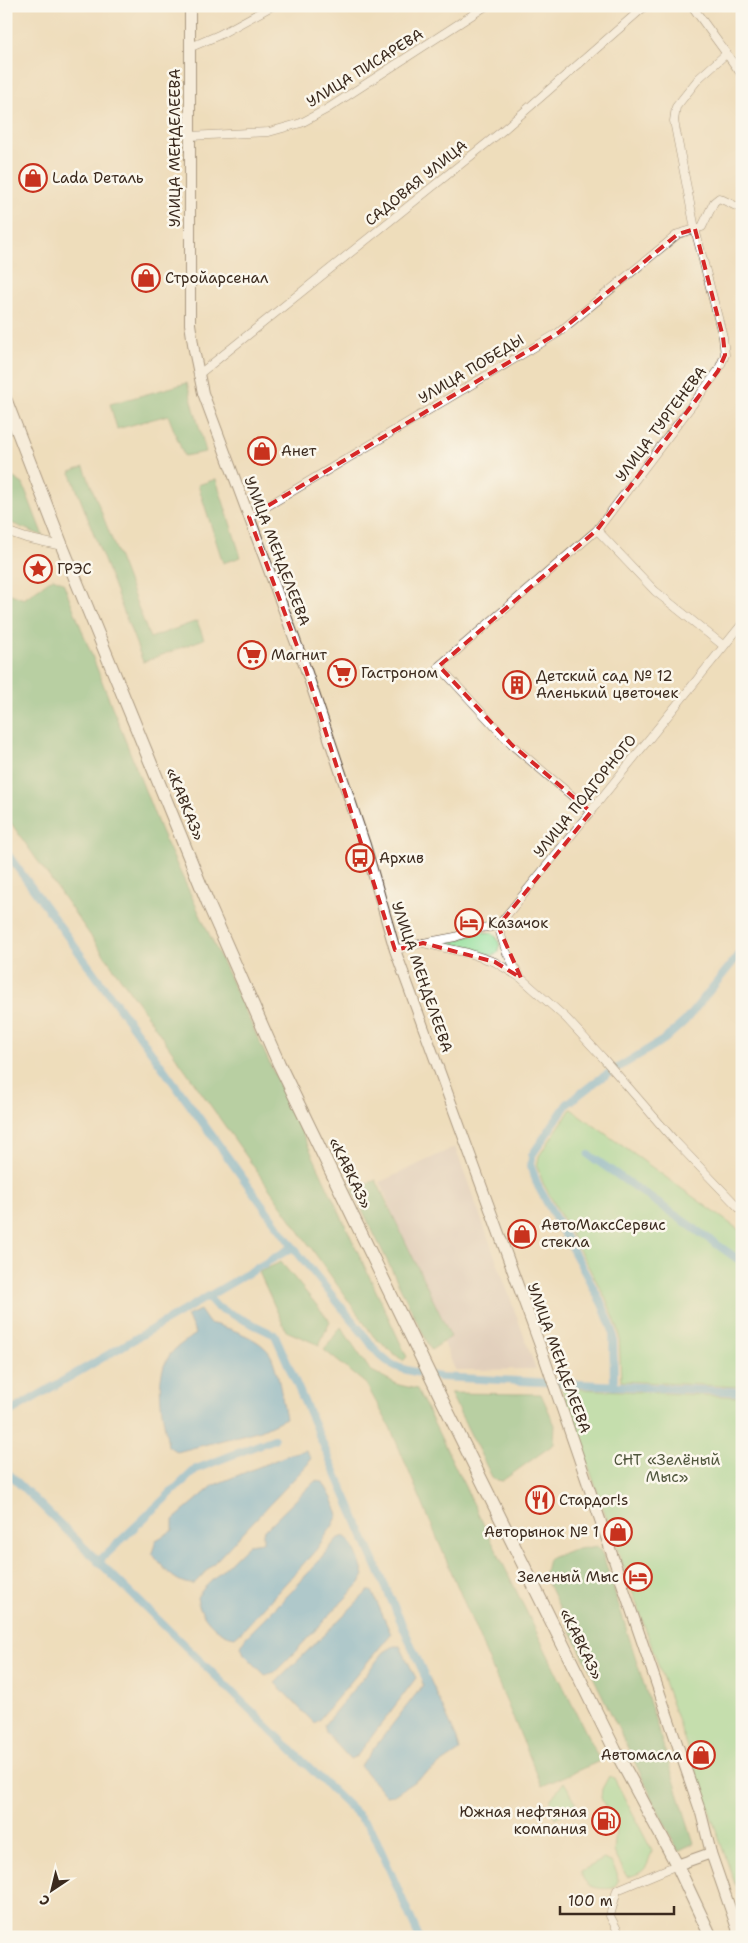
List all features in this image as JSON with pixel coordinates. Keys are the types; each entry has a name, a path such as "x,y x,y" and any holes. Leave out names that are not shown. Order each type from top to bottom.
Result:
{"highway":[{"name":"«КАВКАЗ»","path":"6,401 62,546 212,912 279,1064 615,1750 677,1865 711,1937"}],"main road":[{"name":"УЛИЦА МЕНДЕЛЕЕВА","path":"190,6 190,324 198,375 203,393 311,684 365,845 395,950 559,1398 617,1573 701,1813 712,1853 740,1937"},
{"path":"677,1865 712,1853"}],"street":[{"path":"191,47 219,35 272,6"},
{"name":"УЛИЦА ПИСАРЕВА","path":"190,136 269,132 301,123 327,109 486,6"},
{"name":"САДОВАЯ УЛИЦА","path":"198,375 502,131 645,6"},
{"path":"692,6 742,75"},
{"name":"УЛИЦА ТУРГЕНЕВА","path":"591,812 512,745 439,666 597,530 718,371 725,355 723,337 695,230 674,122 676,107 699,78 726,54"},
{"path":"695,230 702,227 714,202 719,198 742,209"},
{"name":"УЛИЦА ПОБЕДЫ","path":"248,517 558,333 678,234 695,230"},
{"path":"597,530 656,591 724,646"},
{"path":"6,531 26,538 62,546"},
{"name":"УЛИЦА ПОДГОРНОГО","path":"498,926 742,624"},
{"path":"395,950 455,937 480,928 498,926 506,951 521,978"},
{"path":"423,943 468,953 495,962 521,978 566,1018 673,1139 742,1211"},
{"path":"620,1937 610,1916 617,1890 677,1865"}],"highlighted area":[{"path":"695,229 723,337 725,355 718,371 597,530 439,666 512,745 591,812 498,926 521,978 495,962 423,943 395,950 306,670 249,517 558,333 678,234"}],"shaded area":[{"path":"455,1147 536,1369 455,1370 380,1182"}],"green space":[{"path":"187,383 206,452 184,456 168,415 117,429 110,404"},
{"path":"84,467 150,638 197,621 204,639 143,662 70,472"},
{"path":"6,473 23,484 43,536 6,521"},
{"path":"216,479 241,557 223,563 198,485"},
{"path":"53,578 63,582 161,831 407,1357 403,1361 374,1337 6,816 6,592 24,599"},
{"path":"483,932 493,933 496,937 499,948 496,954 487,955 449,945 449,942"},
{"path":"571,1109 742,1232 742,1387 621,1381 619,1331 607,1301 543,1183 537,1167 539,1156"},
{"path":"376,1180 451,1337 431,1350 352,1189"},
{"path":"281,1262 330,1321 319,1345 286,1331 259,1272"},
{"path":"341,1327 370,1370 399,1385 417,1389 600,1761 542,1786 390,1427 366,1384 324,1350"},
{"name":"СНТ «Зелёный Мыс»","path":"561,1388 742,1397 742,1904"},
{"path":"450,1393 541,1394 555,1425 554,1444 502,1481 493,1479"},
{"path":"597,1546 603,1555 694,1843 678,1851 544,1576 548,1559 571,1550"},
{"path":"609,1776 614,1778 652,1851 649,1862 644,1869 638,1874 627,1877 614,1852 616,1828 601,1798 602,1789"},
{"path":"564,1782 576,1802 556,1819 550,1800"},
{"path":"604,1859 611,1862 617,1873 618,1881 614,1888 603,1889 593,1887 582,1877 581,1871"}],"water":[{"path":"200,1310 209,1323 245,1335 268,1351 277,1372 286,1418 261,1430 177,1452 168,1446 160,1396 160,1383 162,1371 174,1350 196,1334 187,1316"},
{"path":"306,1450 311,1458 308,1464 194,1584 187,1584 175,1578 152,1553 156,1540 173,1530 173,1520 214,1485 293,1453"},
{"path":"315,1481 323,1482 333,1500 338,1515 333,1525 316,1550 244,1629 235,1637 222,1632 205,1617 198,1604 197,1597 249,1544 263,1542 263,1532"},
{"path":"344,1536 354,1548 361,1565 364,1575 360,1583 275,1672 265,1675 244,1654 241,1647 245,1638 295,1588 337,1539"},
{"path":"368,1591 372,1591 391,1634 318,1721 314,1723 275,1683"},
{"path":"394,1646 400,1646 416,1678 357,1756 350,1759 326,1733 324,1725 384,1652"},
{"path":"429,1677 457,1739 460,1751 394,1795 386,1796 360,1766 423,1685 422,1681"}],"waterway":[{"path":"6,852 293,1247 383,1358 399,1368 440,1377 742,1392"},
{"path":"614,1386 613,1331 602,1304 538,1186 531,1167 532,1155 567,1104 598,1080 665,1039 685,1021 742,951"},
{"path":"589,1155 742,1262"},
{"path":"6,1414 293,1247"},
{"path":"208,1297 217,1307 275,1335 426,1679"},
{"path":"98,1562 196,1469 274,1439"},
{"path":"6,1471 361,1818 373,1832 419,1937"}],"place":[{"name":"Lada Dеталь","path":"33,178"},
{"name":"Стройарсенал","path":"146,278"},
{"name":"Анет","path":"262,451"},
{"name":"ГРЭС","path":"38,569"},
{"name":"Магнит","path":"252,655"},
{"name":"Гастроном","path":"342,673"},
{"name":"Детский сад № 12 Аленький цветочек","path":"517,685"},
{"name":"Архив","path":"360,858"},
{"name":"Казачок","path":"469,923"},
{"name":"АвтоМаксСервис стекла","path":"522,1234"},
{"name":"Стардог!s","path":"540,1500"},
{"name":"Авторынок № 1","path":"618,1532"},
{"name":"Зеленый Мыс","path":"638,1577"},
{"name":"Автомасла","path":"701,1755"},
{"name":"Южная нефтяная компания","path":"606,1821"}]}
